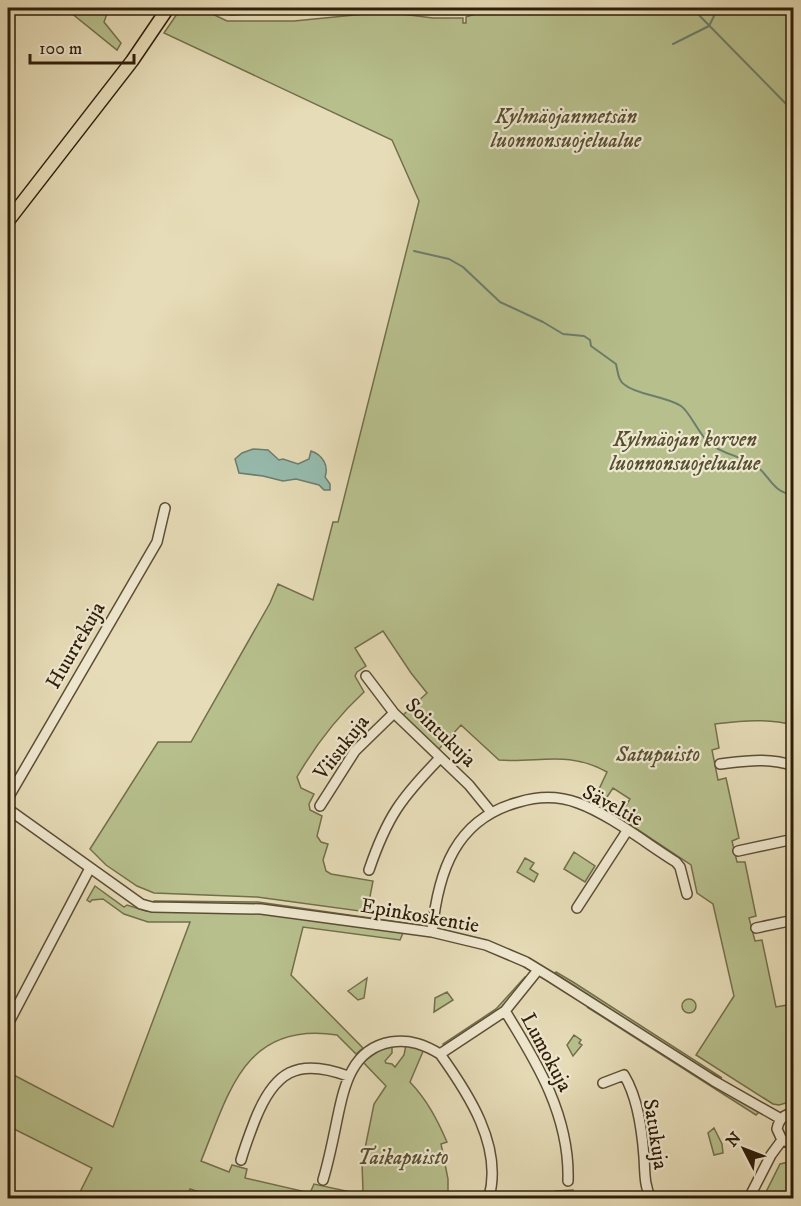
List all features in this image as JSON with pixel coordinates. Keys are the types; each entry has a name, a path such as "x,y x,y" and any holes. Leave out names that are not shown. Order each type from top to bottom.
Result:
{"main road":[{"path":"8,221 132,61 168,8"}],"street":[{"name":"Huurrekuja","path":"8,798 157,542 165,508"},
{"name":"Sointukuja","path":"366,676 394,713 469,785 491,812"},
{"name":"Viisukuja","path":"320,806 355,751 394,713"},
{"path":"369,870 384,829 395,810 410,789 440,758"},
{"path":"720,764 755,759 794,766"},
{"name":"Säveltie","path":"432,932 443,876 449,858 465,834 491,812 529,799 555,798 572,801 592,809 676,862 680,867 687,894"},
{"name":"Epinkoskentie","path":"8,809 131,898 148,906 261,909 432,932 486,945 538,970 626,1023 714,1081 781,1119"},
{"path":"578,909 627,831"},
{"path":"738,851 794,839"},
{"path":"8,1024 90,868"},
{"path":"756,928 794,920"},
{"path":"440,1054 504,1011 538,970"},
{"name":"Lumokuja","path":"504,1011 533,1056 554,1100 568,1159 568,1182"},
{"path":"323,1180 348,1076 363,1055 383,1044 412,1042 440,1054 468,1095 483,1126 488,1147 493,1183 489,1197"},
{"path":"241,1160 263,1100 275,1083 293,1072 315,1067 348,1076"},
{"name":"Satukuja","path":"603,1083 624,1075 629,1085 639,1116 646,1187 651,1198"},
{"path":"794,1113 781,1119 777,1129 782,1140 794,1144"},
{"path":"749,1198 771,1155 782,1140"}],"green space":[{"path":"65,8 109,8 104,22 121,43 117,50"},
{"path":"181,8 200,8 227,21 294,21 385,12 433,18 463,18 463,23 466,23 466,17 493,8 793,8 793,725 764,721 715,724 719,748 712,750 718,780 726,778 739,838 732,841 737,862 745,862 756,916 749,918 755,941 762,940 776,1007 793,1004 793,1101 779,1105 773,1104 696,1055 734,996 713,904 697,893 691,865 619,817 630,799 613,788 601,806 593,802 607,772 593,765 566,759 499,760 461,725 438,750 403,715 427,693 383,631 355,648 366,666 355,676 364,692 328,732 297,777 301,788 314,794 309,804 310,810 322,816 317,836 321,842 328,844 323,860 326,871 331,874 373,881 367,912 257,897 154,893 137,886 106,865 90,849 158,742 191,742 270,603 278,584 313,600 333,522 338,522 419,201 392,140 164,33"},
{"path":"209,8 356,8 231,15"},
{"path":"400,8 476,8 433,11"},
{"path":"574,852 595,866 585,882 564,869"},
{"path":"525,858 534,863 530,869 538,874 534,882 517,872"},
{"name":"Taikapuisto","path":"95,886 124,907 127,905 146,911 260,912 403,933 400,940 303,927 291,975 363,1048 356,1054 337,1035 306,1034 280,1039 260,1051 245,1067 232,1088 201,1161 229,1172 232,1165 247,1169 245,1178 310,1193 314,1184 355,1193 363,1191 362,1163 374,1104 386,1086 363,1062 380,1050 392,1046 392,1053 385,1061 395,1067 404,1055 406,1045 424,1049 410,1082 431,1110 447,1142 441,1144 448,1179 448,1198 217,1198 190,1189 187,1198 77,1198 92,1168 8,1126 8,1072 113,1127 190,922 148,922 124,914 103,899 90,902 87,900"},
{"path":"154,901 258,902 415,926 154,903"},
{"path":"556,972 722,1078 708,1072 554,973"},
{"path":"525,977 528,977 504,1007 444,1047 443,1044 496,1009"},
{"path":"367,978 364,998 358,1000 348,991"},
{"path":"447,992 453,1000 434,1012 435,998"},
{"path":"686,999 692,999 696,1006 692,1013 686,1013 682,1009 682,1003"},
{"path":"587,1007 600,1012 759,1112 756,1115"},
{"path":"574,1035 581,1040 579,1043 582,1045 573,1056 567,1045"},
{"path":"714,1128 722,1144 723,1153 714,1155 708,1133"},
{"path":"793,1161 793,1198 763,1198 780,1164"},
{"path":"573,1190 573,1198 556,1198 556,1191"}],"water":[{"path":"253,449 268,450 279,460 283,459 298,464 309,459 311,451 315,453 322,458 325,465 325,477 330,484 330,490 324,490 319,485 296,479 283,481 239,473 235,459 242,453"}],"waterway":[{"path":"692,8 794,112"},
{"path":"673,44 709,26 718,8"},
{"path":"414,251 449,259 463,267 500,302 563,334 584,336 590,340 591,346 616,364 623,383 637,391 681,406 709,443 719,450 755,465 776,487 794,495"}],"park label":[{"name":"Kylmäojanmetsän luonnonsuojelualue","path":"566,128"},
{"name":"Kylmäojan korven luonnonsuojelualue","path":"685,451"},
{"name":"Satupuisto","path":"658,754"}]}
